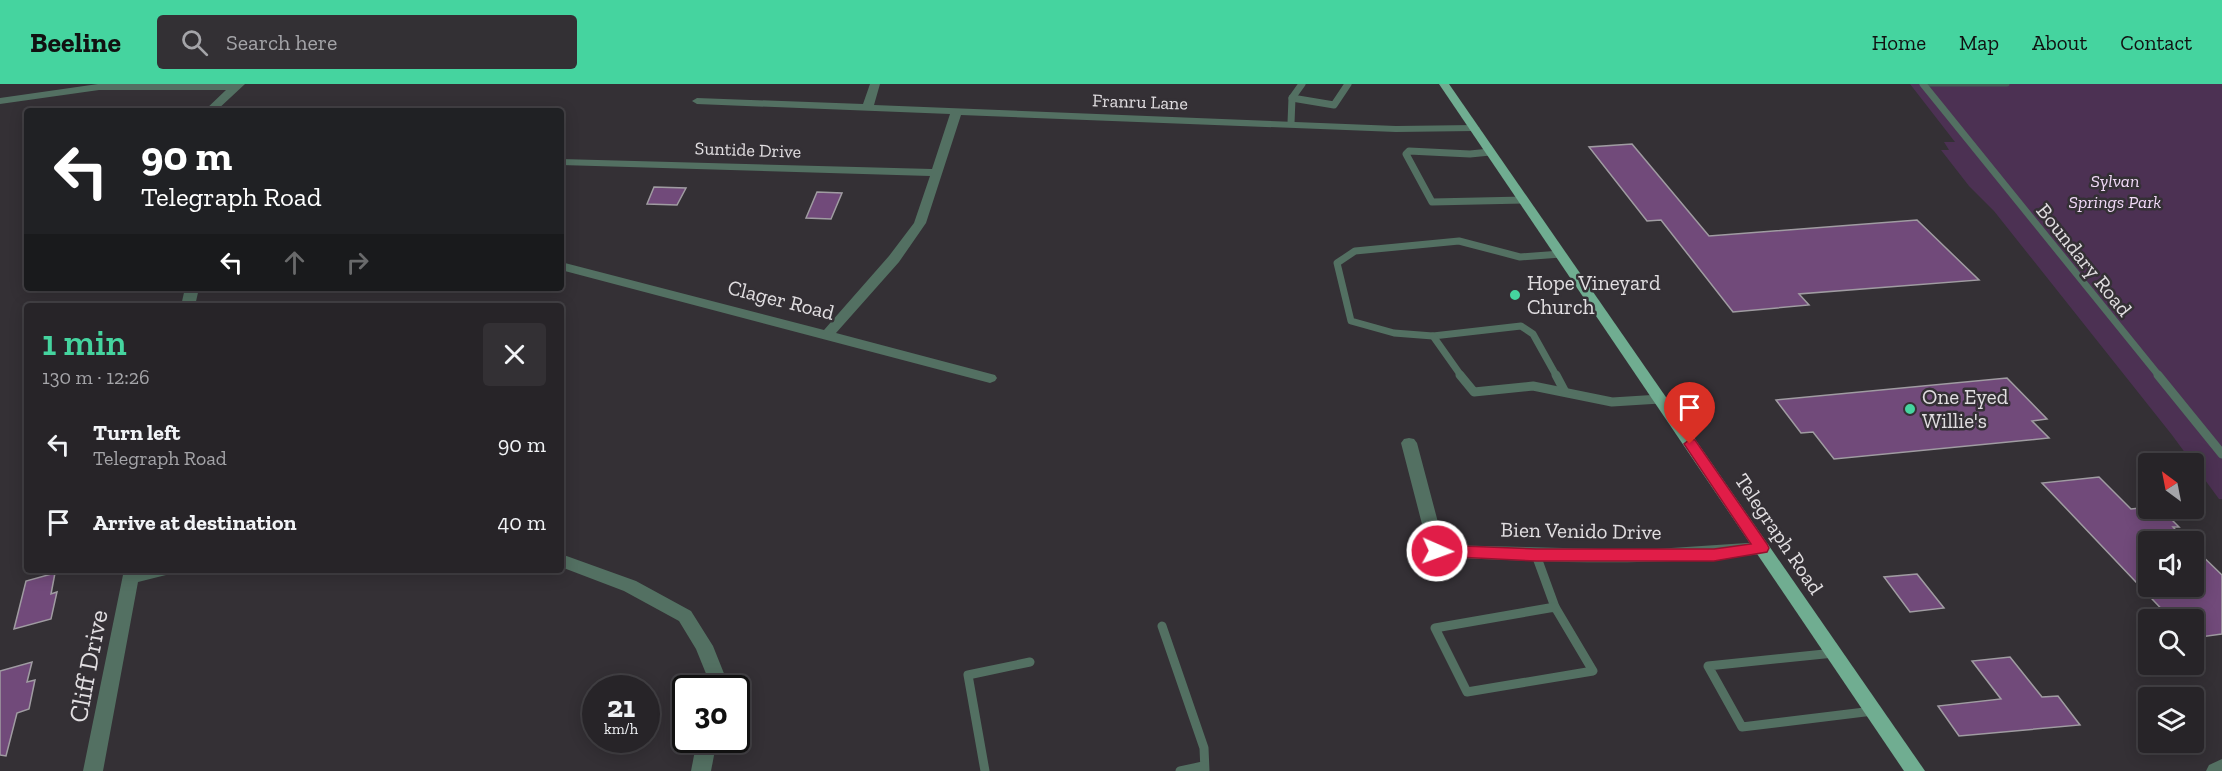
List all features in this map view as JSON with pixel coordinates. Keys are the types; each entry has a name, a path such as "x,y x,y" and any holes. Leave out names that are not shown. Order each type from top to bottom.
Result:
{"main road":[{"name":"Telegraph Road","path":"1443,84 1834,653 1909,770"}],"street":[{"path":"867,108 875,84"},
{"path":"0,101 99,87 239,86"},
{"path":"213,108 239,86"},
{"name":"Franru Lane","path":"697,101 1396,129 1474,128"},
{"path":"828,334 894,259 920,223 957,111"},
{"name":"Suntide Drive","path":"564,162 935,174"},
{"name":"Clager Road","path":"564,267 990,378"},
{"name":"Bien Venido Drive","path":"1409,443 1437,551 1536,555 1714,555 1762,548"},
{"path":"564,561 630,586 685,616 704,646 716,675"},
{"name":"Cliff Drive","path":"93,771 131,574"},
{"path":"701,771 704,753"},
{"path":"2216,771 2222,768"}],"lane":[{"path":"1291,123 1292,98 1302,84"},
{"path":"1292,98 1334,105 1348,84"},
{"name":"Boundary Road","path":"1923,84 2222,454"},
{"path":"1490,152 1450,153 1415,150 1408,151 1406,154 1432,202 1524,200"},
{"path":"1561,254 1520,257 1458,241 1355,251 1337,263 1351,321 1394,333 1433,336 1521,326 1533,334 1565,392"},
{"path":"1433,336 1474,392 1533,386 1612,402 1660,399"},
{"path":"1536,555 1555,607 1593,671 1467,692 1435,628 1555,607"},
{"path":"1162,626 1204,748 1204,769 1180,771"},
{"path":"1834,653 1708,666 1742,728 1873,711"},
{"path":"985,771 968,675 1030,662"}],"green space":[{"name":"Sylvan Springs Park","path":"1910,84 2222,84 2222,499 2219,499 2204,479 2204,453 2185,453 1994,211 1969,186 1941,150 1949,150 1944,142 1955,142"}],"building":[{"path":"1632,144 1709,236 1917,220 1979,280 1799,294 1809,305 1733,312 1661,220 1647,221 1589,147"},
{"path":"654,187 686,188 677,205 647,204"},
{"path":"817,192 842,193 831,219 806,218"},
{"name":"One Eyed Willie's","path":"2007,378 2047,419 2032,421 2049,438 1834,459 1813,432 1801,433 1776,400"},
{"path":"2099,477 2131,509 2138,508 2138,519 2171,519 2179,527 2173,527 2177,531 2138,531 2138,584 2042,483"},
{"path":"2204,558 2222,575 2222,634 2204,636 2204,609 2162,609 2150,597 2204,597"},
{"path":"55,573 51,594 57,592 51,619 14,629 26,581"},
{"path":"1917,574 1944,608 1910,612 1884,577"},
{"path":"2010,657 2042,697 2058,696 2080,725 1959,736 1938,706 2001,699 1972,661"},
{"path":"32,662 27,682 35,680 29,709 17,713 6,756 0,755 0,671"}],"waterway":[{"path":"1930,84 2007,84"}],"place":[{"name":"Hope Vineyard Church","path":"1515,295"},
{"name":"One Eyed Willie's","path":"1910,409"}],"route":[{"path":"1437,551 1536,555 1714,555 1762,548 1690,444"}]}
